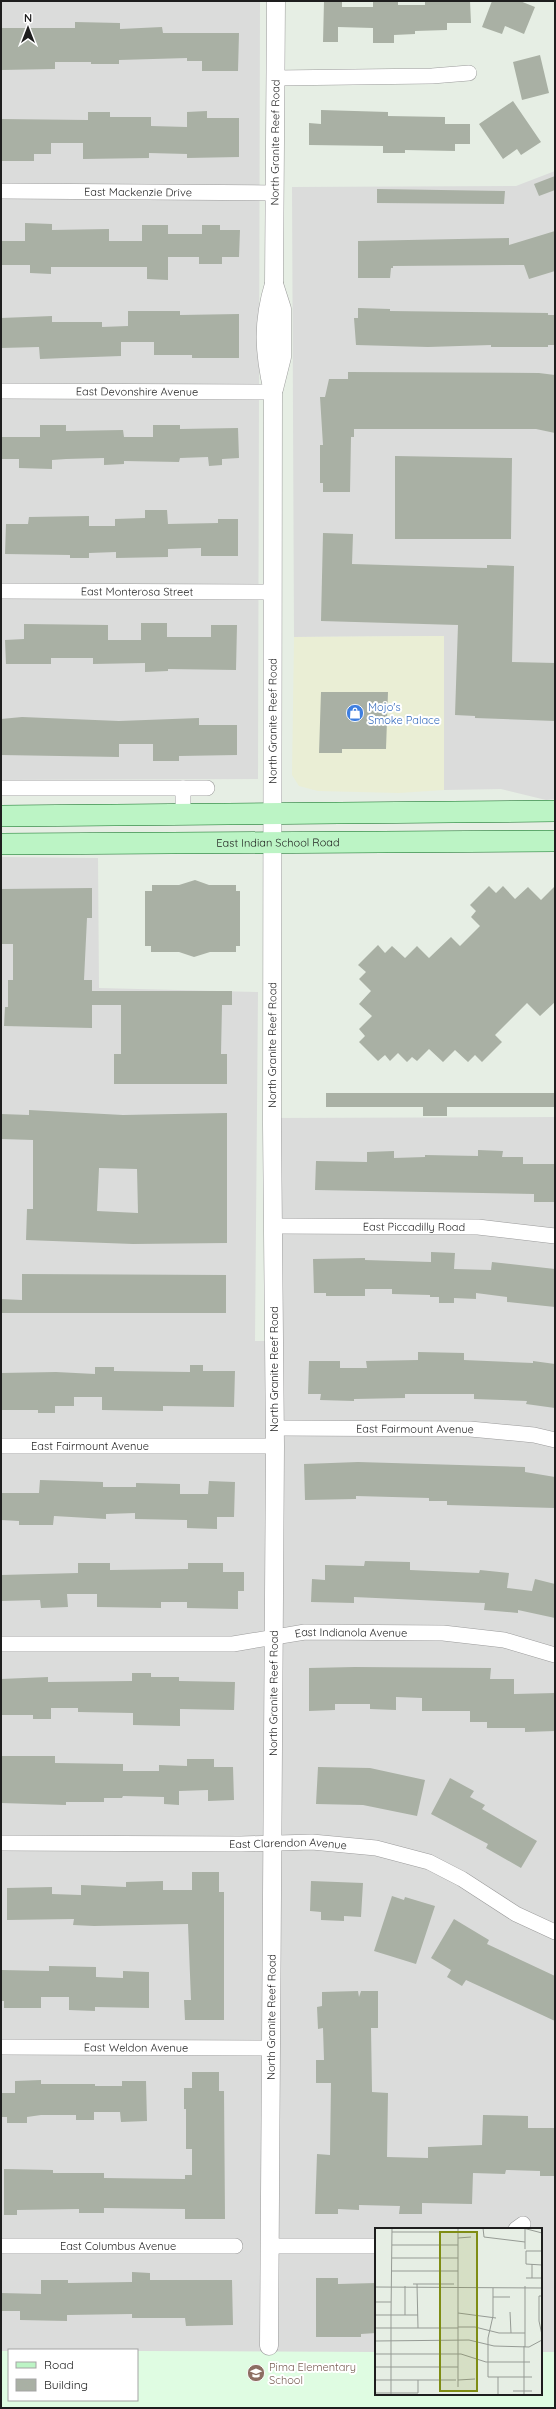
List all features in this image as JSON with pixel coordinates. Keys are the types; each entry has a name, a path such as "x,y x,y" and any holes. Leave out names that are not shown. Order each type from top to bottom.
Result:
{"main road":[{"path":"1,816 274,815 555,811"},
{"name":"East Indian School Road","path":"1,844 555,841"}],"street":[{"name":"North Granite Reef Road","path":"269,2346 275,1428 273,1226 273,392 266,360 266,310 274,284 276,1"},
{"path":"276,78 432,76 469,72"},
{"name":"East Mackenzie Drive","path":"1,191 275,193"},
{"name":"East Devonshire Avenue","path":"1,391 273,392"},
{"name":"East Monterosa Street","path":"1,591 273,592"},
{"path":"1,788 207,788"},
{"path":"182,788 182,815"},
{"name":"East Piccadilly Road","path":"273,1226 478,1227 555,1236"},
{"name":"East Fairmount Avenue","path":"275,1428 470,1429 534,1436 555,1440"},
{"name":"East Fairmount Avenue","path":"1,1446 275,1446"},
{"name":"East Indianola Avenue","path":"1,1644 233,1644 306,1632 443,1632 504,1640 555,1655"},
{"name":"East Clarendon Avenue","path":"1,1843 312,1842 376,1848 429,1862 462,1879 516,1914 555,1932"},
{"name":"East Weldon Avenue","path":"1,2047 271,2048"},
{"name":"East Columbus Avenue","path":"1,2246 235,2246"},
{"path":"270,2246 375,2246"}],"shaded area":[{"path":"1,1 260,1 258,779 1,780"},
{"path":"555,171 555,799 546,800 501,789 444,790 444,636 294,637 292,187 516,186"},
{"path":"444,636 444,790 399,793 318,791 299,786 292,775 294,637"},
{"path":"1,857 98,858 99,988 258,992 255,1341 266,1341 266,1118 555,1117 555,2352 542,2352 542,2228 375,2228 375,2352 138,2351 138,2349 8,2349 8,2351 1,2351"},
{"name":"Pima Elementary School","path":"1,2351 8,2351 8,2401 138,2401 138,2351 375,2352 375,2395 542,2395 542,2352 555,2352 555,2408 1,2408"}],"building":[{"path":"324,1 342,1 342,7 373,7 373,1 398,1 398,5 425,5 425,1 470,1 471,23 447,23 447,30 415,31 415,34 394,35 394,43 373,43 373,28 338,27 338,42 323,42"},
{"path":"492,1 520,1 535,7 524,34 505,26 502,34 482,27"},
{"path":"75,22 120,23 120,29 162,27 163,33 239,33 238,71 202,71 202,61 187,61 187,58 119,60 119,64 55,62 55,69 1,70 1,28 75,28"},
{"path":"540,55 549,93 522,100 513,62"},
{"path":"513,101 541,142 521,155 517,149 503,159 479,124"},
{"path":"321,110 388,112 388,116 445,117 445,124 470,124 470,144 455,144 455,151 405,150 405,153 383,153 383,146 309,145 309,123 321,124"},
{"path":"207,111 207,118 239,118 239,157 187,158 187,154 149,153 149,158 83,159 83,143 51,143 51,154 34,154 34,161 1,161 1,119 88,120 88,112 110,112 110,117 151,117 151,126 187,127 187,112"},
{"path":"555,176 555,190 539,196 534,184"},
{"path":"377,189 505,191 504,204 377,203"},
{"path":"25,223 52,224 52,230 109,229 109,241 142,241 142,225 168,225 168,234 202,234 202,225 220,225 220,230 240,230 239,257 222,257 222,264 199,264 199,257 168,257 168,280 147,279 147,267 51,267 51,274 30,273 30,265 1,265 1,241 25,241"},
{"path":"555,231 555,271 529,279 524,265 393,266 393,268 391,268 390,278 358,278 358,241 509,238 509,245"},
{"path":"358,308 390,309 390,311 548,313 548,315 555,315 555,345 548,345 548,347 491,347 491,345 428,347 356,345 354,318 358,318"},
{"path":"128,311 180,311 180,315 239,314 239,358 192,358 192,355 154,355 154,342 121,342 121,356 40,359 39,347 1,348 1,318 52,316 52,322 102,322 102,327 128,326"},
{"path":"348,372 539,373 555,375 555,433 536,429 354,429 354,437 351,437 350,492 323,492 323,483 320,483 320,445 323,445 320,397 325,397 329,379 348,379"},
{"path":"40,425 66,425 66,431 123,430 124,437 153,437 153,425 180,425 180,429 238,428 239,458 222,459 222,465 209,466 208,457 180,458 179,462 124,461 124,464 104,465 104,458 66,459 52,460 52,469 19,468 19,459 1,459 1,437 40,437"},
{"path":"395,456 512,458 511,539 395,539"},
{"path":"145,510 167,510 168,524 218,523 218,519 238,519 238,556 201,556 201,548 168,549 168,557 116,558 116,552 89,553 89,558 70,558 70,555 5,554 6,524 28,524 29,517 89,516 89,526 115,526 115,519 145,518"},
{"path":"323,533 353,534 352,564 487,568 487,565 514,566 512,662 555,663 555,721 475,718 475,716 455,715 458,625 321,621"},
{"path":"141,623 167,623 167,637 211,637 211,625 237,625 236,670 168,669 168,671 145,672 145,663 93,664 93,658 51,658 51,664 6,664 5,640 24,639 24,624 108,625 108,640 141,640"},
{"name":"Mojo's Smoke Palace","path":"321,692 388,692 386,749 342,749 342,753 319,753"},
{"path":"22,717 119,721 199,718 199,725 237,725 237,755 179,756 179,761 153,761 153,744 119,744 119,757 1,755 1,719"},
{"path":"195,880 209,885 236,885 236,891 240,891 240,946 236,946 236,952 210,952 194,957 179,952 151,952 151,946 145,946 145,891 152,891 152,885 179,885"},
{"path":"489,886 496,893 503,886 515,899 528,887 541,900 555,886 555,1002 540,1016 527,1003 495,1035 502,1042 482,1062 475,1055 468,1062 455,1050 443,1062 429,1049 417,1061 412,1057 407,1062 398,1053 390,1061 385,1055 378,1061 359,1042 365,1036 359,1029 372,1016 359,1004 371,991 359,979 366,972 358,965 378,945 385,953 392,946 405,958 417,946 429,958 451,937 460,946 480,926 471,917 476,911 470,905"},
{"path":"92,888 92,918 87,918 84,980 92,980 92,991 232,991 232,1005 222,1005 221,1054 227,1054 227,1084 114,1084 114,1054 121,1054 121,1005 92,1005 92,1028 4,1026 5,1007 8,1007 8,980 13,980 13,944 1,944 1,889"},
{"path":"326,1093 555,1093 555,1107 447,1107 447,1116 423,1116 423,1107 326,1107"},
{"path":"29,1110 123,1115 227,1113 227,1243 133,1244 26,1240 27,1209 33,1209 33,1140 1,1139 1,1114 29,1115","holes":["99,1168 137,1169 138,1213 97,1211"]},
{"path":"478,1150 503,1151 502,1157 523,1157 523,1164 555,1164 555,1202 534,1202 534,1194 315,1190 316,1161 367,1162 367,1152 394,1151 394,1158 425,1157 425,1155 478,1156"},
{"path":"431,1252 455,1253 454,1269 491,1270 492,1262 555,1269 555,1307 507,1302 507,1297 476,1293 476,1299 454,1298 454,1303 439,1303 439,1297 430,1297 430,1295 392,1294 392,1289 365,1289 365,1296 326,1296 326,1293 314,1293 313,1259 365,1258 365,1260 431,1262"},
{"path":"22,1274 226,1275 226,1313 1,1313 1,1299 22,1300"},
{"path":"418,1352 464,1353 464,1360 533,1363 533,1361 555,1364 555,1408 526,1404 527,1401 474,1399 474,1394 405,1394 405,1398 354,1399 354,1401 320,1400 321,1394 308,1394 309,1361 340,1361 340,1368 367,1368 366,1361 418,1360"},
{"path":"190,1365 203,1365 203,1371 235,1371 234,1407 163,1406 163,1411 102,1410 102,1397 74,1397 74,1406 55,1406 55,1413 38,1413 38,1410 1,1410 1,1373 56,1372 95,1374 95,1367 114,1367 114,1371 190,1372"},
{"path":"358,1462 525,1467 525,1472 555,1477 555,1508 447,1505 447,1501 429,1501 429,1498 356,1496 356,1499 305,1500 304,1464"},
{"path":"40,1480 103,1482 103,1487 136,1487 136,1483 180,1484 180,1494 208,1494 209,1481 235,1482 234,1517 217,1517 217,1529 187,1528 187,1520 135,1519 135,1513 106,1514 106,1519 54,1516 53,1525 19,1525 19,1521 1,1520 1,1493 39,1493"},
{"path":"365,1561 410,1562 410,1570 479,1573 480,1570 509,1573 507,1588 532,1591 535,1579 555,1584 555,1618 518,1610 518,1613 484,1610 485,1603 354,1597 354,1603 311,1602 312,1579 325,1580 325,1565 364,1566"},
{"path":"78,1563 110,1563 110,1570 188,1569 188,1563 223,1563 223,1572 244,1572 244,1591 238,1591 238,1609 187,1608 187,1602 161,1602 161,1608 97,1607 97,1594 67,1594 68,1607 41,1608 40,1600 1,1601 1,1575 78,1573"},
{"path":"309,1668 491,1668 490,1679 514,1679 514,1694 555,1693 555,1731 525,1732 525,1728 487,1728 487,1722 470,1722 470,1711 422,1711 422,1698 396,1697 396,1710 370,1709 370,1704 335,1704 335,1710 309,1711"},
{"path":"132,1673 151,1673 151,1677 179,1677 179,1681 235,1682 234,1710 180,1709 180,1726 133,1725 133,1713 78,1712 78,1708 51,1708 51,1719 33,1719 33,1715 1,1715 1,1679 48,1677 48,1682 132,1681"},
{"path":"1,1756 55,1756 55,1763 123,1764 123,1771 159,1771 159,1765 187,1766 187,1759 214,1759 214,1767 233,1767 234,1800 208,1801 208,1790 179,1791 179,1805 164,1804 164,1797 123,1796 122,1798 104,1798 104,1802 66,1802 66,1805 1,1803"},
{"path":"318,1767 370,1768 425,1780 417,1816 363,1805 316,1804"},
{"path":"450,1778 474,1791 470,1797 485,1805 482,1809 537,1841 521,1868 486,1848 488,1844 431,1814"},
{"path":"192,1872 219,1872 219,1892 224,1892 224,2020 185,2020 184,2000 191,2000 188,1924 94,1926 73,1925 74,1919 7,1920 7,1888 52,1887 52,1894 81,1895 81,1885 126,1887 126,1882 163,1881 163,1890 192,1890"},
{"path":"311,1881 363,1883 361,1917 344,1916 344,1921 321,1920 321,1912 310,1911"},
{"path":"392,1896 404,1900 405,1897 435,1906 416,1964 374,1951"},
{"path":"454,1919 489,1940 487,1944 555,1976 555,2021 466,1980 462,1986 447,1977 451,1970 431,1958"},
{"path":"49,1966 96,1967 96,1977 123,1978 123,1971 149,1972 149,2008 95,2007 95,2011 69,2010 69,1997 41,1997 41,2008 4,2008 4,2001 1,2001 1,1970 49,1971"},
{"path":"358,1991 359,1997 361,1991 378,1991 378,2028 371,2028 372,2092 388,2093 387,2157 428,2158 428,2147 482,2145 483,2115 528,2116 528,2128 555,2128 555,2176 540,2176 540,2171 506,2170 505,2174 473,2173 472,2204 422,2203 422,2214 399,2214 400,2206 359,2205 359,2210 338,2209 338,2214 315,2214 317,2154 330,2155 331,2083 316,2083 316,2060 324,2060 323,2028 318,2029 317,2007 322,2006 322,1992"},
{"path":"192,2072 219,2072 219,2091 224,2091 225,2219 185,2219 185,2209 104,2208 104,2213 79,2213 79,2209 17,2210 17,2215 4,2215 4,2169 53,2170 53,2173 104,2173 104,2178 185,2179 185,2175 192,2175 192,2149 186,2149 186,2109 184,2109 184,2088 192,2088"},
{"path":"41,2080 41,2084 95,2084 95,2086 122,2086 122,2081 146,2081 147,2121 121,2122 120,2112 94,2112 94,2120 76,2120 76,2115 41,2115 27,2117 27,2123 7,2123 7,2117 1,2117 1,2093 15,2093 15,2081"},
{"path":"132,2272 150,2273 150,2280 232,2280 233,2325 186,2326 185,2318 132,2318 132,2314 67,2315 67,2321 20,2320 20,2311 1,2311 1,2293 41,2294 41,2280 68,2280 68,2283 132,2282"},
{"path":"316,2278 338,2278 338,2284 375,2283 375,2333 361,2334 361,2337 316,2337"}],"place":[{"name":"Mojo's Smoke Palace","path":"355,713"},
{"name":"Pima Elementary School","path":"256,2373"}]}
